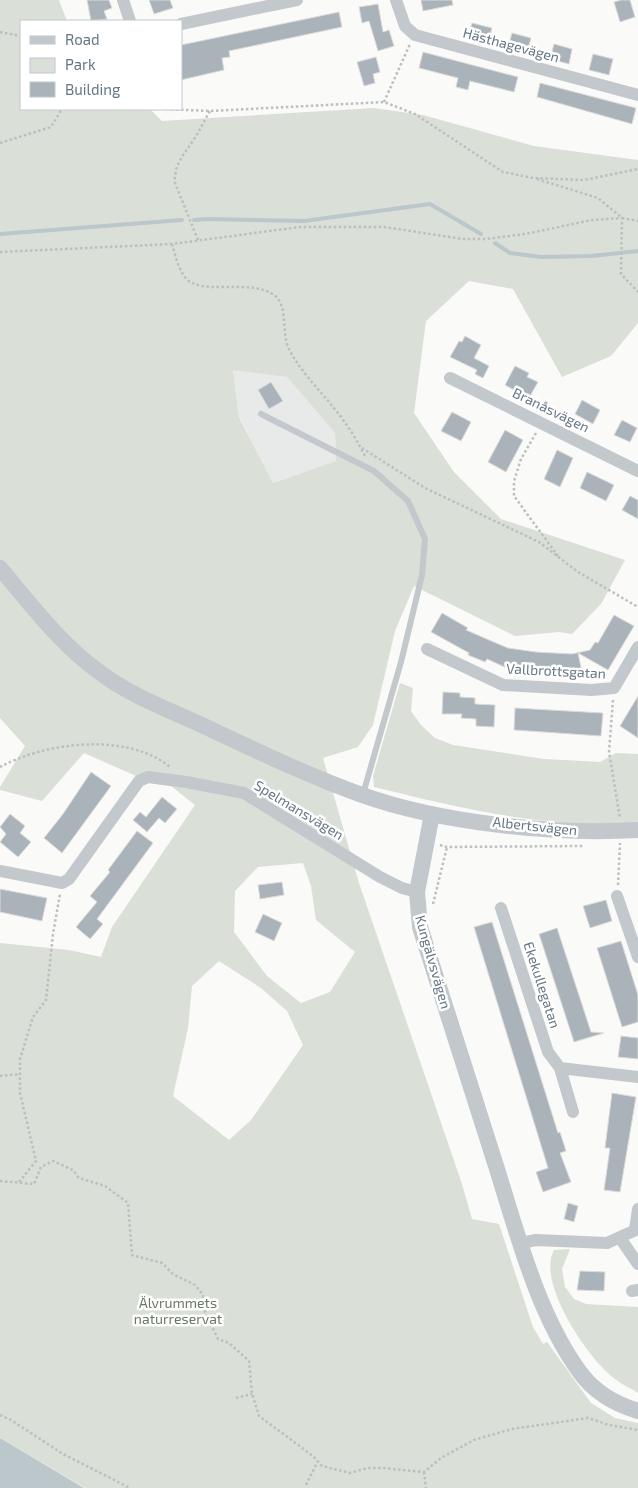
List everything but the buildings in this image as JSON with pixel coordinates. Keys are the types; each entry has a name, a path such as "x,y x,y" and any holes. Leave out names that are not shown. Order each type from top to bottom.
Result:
{"street":[{"path":"123,0 130,20"},
{"path":"182,24 267,3 297,0"},
{"path":"396,0 405,26 415,34"},
{"name":"Hästhagevägen","path":"415,34 638,95"},
{"name":"Branåsvägen","path":"450,378 638,471"},
{"path":"0,568 63,643 103,675 133,692 245,745 362,795 432,814"},
{"name":"Vallbrottsgatan","path":"427,649 503,685 592,690 614,688 638,647"},
{"name":"Spelmansvägen","path":"62,883 69,879 139,781 148,777 244,793 380,877 402,888 417,892"},
{"name":"Albertsvägen","path":"432,814 624,838"},
{"name":"Kungälvsvägen","path":"432,814 417,892 420,926 521,1243 550,1320 564,1348 580,1373 598,1391 615,1402 638,1411"},
{"path":"0,871 62,883"},
{"path":"618,896 638,957"},
{"name":"Ekekullegatan","path":"501,908 548,1052 560,1068 573,1112"},
{"path":"560,1068 638,1076"},
{"path":"521,1243 536,1240 607,1243 637,1230 638,1209"},
{"path":"620,1238 638,1264"}],"lane":[{"path":"261,414 374,471 408,501 425,539 422,575 401,662 362,795"}],"path":[{"path":"0,32 20,36"},
{"path":"384,102 400,62 415,34"},
{"path":"182,110 210,111 384,102 415,114 503,172 533,178 598,198 622,218"},
{"path":"0,143 51,127 61,110"},
{"path":"198,240 177,188 174,175 179,161 197,136 210,111"},
{"path":"533,178 584,180 638,169"},
{"path":"622,218 621,274 638,292"},
{"path":"0,252 172,244 273,230 346,226 385,228 462,238 486,239 525,234 592,220 622,218 638,221"},
{"path":"172,244 180,270 193,285 248,286 264,290 276,297 280,303 287,346 295,361 334,408 361,447 374,471"},
{"path":"542,422 521,459 514,481 514,496 545,535 560,559"},
{"path":"361,447 425,488 539,542 560,559 638,607"},
{"path":"614,688 609,752 624,838 618,896"},
{"path":"0,767 22,757 60,747 84,744 102,745 144,753 165,763 186,782"},
{"path":"426,842 447,847 585,846"},
{"path":"432,906 447,847"},
{"path":"19,1182 36,1161 20,1093 19,1074 27,1032 33,1016 46,1000 53,934 62,883"},
{"path":"0,1076 19,1074"},
{"path":"0,1181 34,1184 41,1167 53,1161 73,1170 79,1178 105,1186 128,1203 132,1255 162,1263 173,1274 195,1285 203,1295 206,1312 218,1339 229,1343 249,1361 252,1393 259,1416 313,1456 317,1463 322,1466 350,1473 368,1468 424,1472 441,1458 474,1440 512,1429 588,1418 609,1425 638,1430"},
{"path":"236,1398 252,1393"},
{"path":"0,1416 11,1420 63,1454 130,1488"},
{"path":"306,1485 317,1463"},
{"path":"424,1472 426,1488"}],"shaded area":[{"path":"233,369 287,377 335,433 336,461 273,483 239,416"},
{"path":"0,1438 84,1488 0,1488"}],"green space":[{"name":"Älvrummets naturreservat","path":"0,0 59,0 67,20 20,20 20,110 151,110 162,121 374,108 423,115 534,146 638,160 638,323 611,356 562,377 513,289 469,281 426,321 414,413 454,472 501,519 625,560 601,604 572,634 559,632 515,636 414,586 395,631 373,725 358,747 323,758 359,883 462,1184 472,1219 499,1224 533,1327 543,1344 547,1342 591,1403 615,1418 638,1423 638,1488 85,1488 0,1438 0,943 69,950 101,957 112,927 195,805 171,786 152,783 84,753 42,801 0,790 25,746 0,718","holes":["233,370 287,377 335,433 336,461 273,483 239,417","303,863 311,886 316,920 355,952 330,992 301,1003 267,976 234,932 235,891 258,867","219,961 261,988 287,1011 303,1045 251,1120 229,1140 173,1096 188,1028 192,986"]},
{"path":"400,683 413,688 411,711 421,725 435,738 453,745 544,759 600,762 616,753 638,754 638,823 571,823 505,816 374,787 373,776"},
{"path":"570,1249 562,1269 565,1287 574,1299 586,1304 638,1307 638,1393 615,1379 604,1369 579,1338 558,1300 552,1281 550,1264 554,1250"}],"waterway":[{"path":"194,220 304,221 430,204 481,234"},
{"path":"0,234 182,220"},
{"path":"495,243 510,253 542,257 591,256 638,251"}]}
